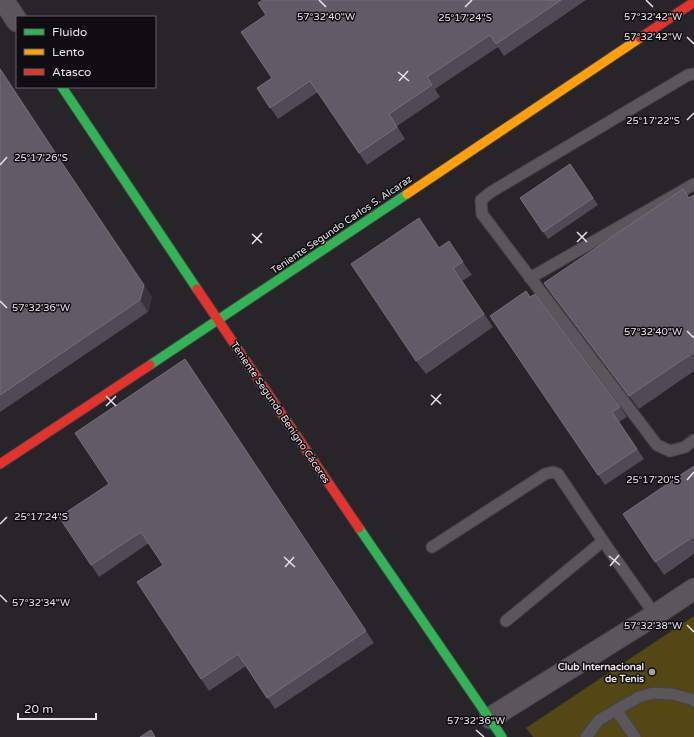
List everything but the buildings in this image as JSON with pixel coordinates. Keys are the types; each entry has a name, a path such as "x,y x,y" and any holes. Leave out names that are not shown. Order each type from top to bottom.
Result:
{"street":[{"path":"3,0 16,20"},
{"name":"Teniente Segundo Carlos S. Alcaraz","path":"0,464 694,2"},
{"name":"Teniente Segundo Benigno Cáceres","path":"63,88 497,732"},
{"path":"497,732 656,615 694,589"}],"lane":[{"path":"694,74 688,75 491,192 481,200 482,214 656,445 670,451 685,447 694,440"},
{"path":"530,278 694,184"},
{"path":"432,547 545,474 553,472 558,474 565,482 603,541 656,615"},
{"path":"506,621 603,541"},
{"path":"586,737 599,720 639,697 653,693 672,694 694,701"},
{"path":"616,710 635,737"}],"shaded area":[{"name":"Club Internacional de Tenis","path":"694,616 694,737 533,737 526,728"}],"traffic: fast":[{"path":"63,88 197,289"},
{"path":"150,365 407,194"},
{"path":"359,528 502,737"}],"traffic: slow":[{"path":"407,194 640,38"}],"traffic: jam":[{"path":"640,38 694,2"},
{"path":"197,289 359,528"},
{"path":"0,464 150,365"}],"place":[{"name":"Club Internacional de Tenis","path":"652,672"}]}
